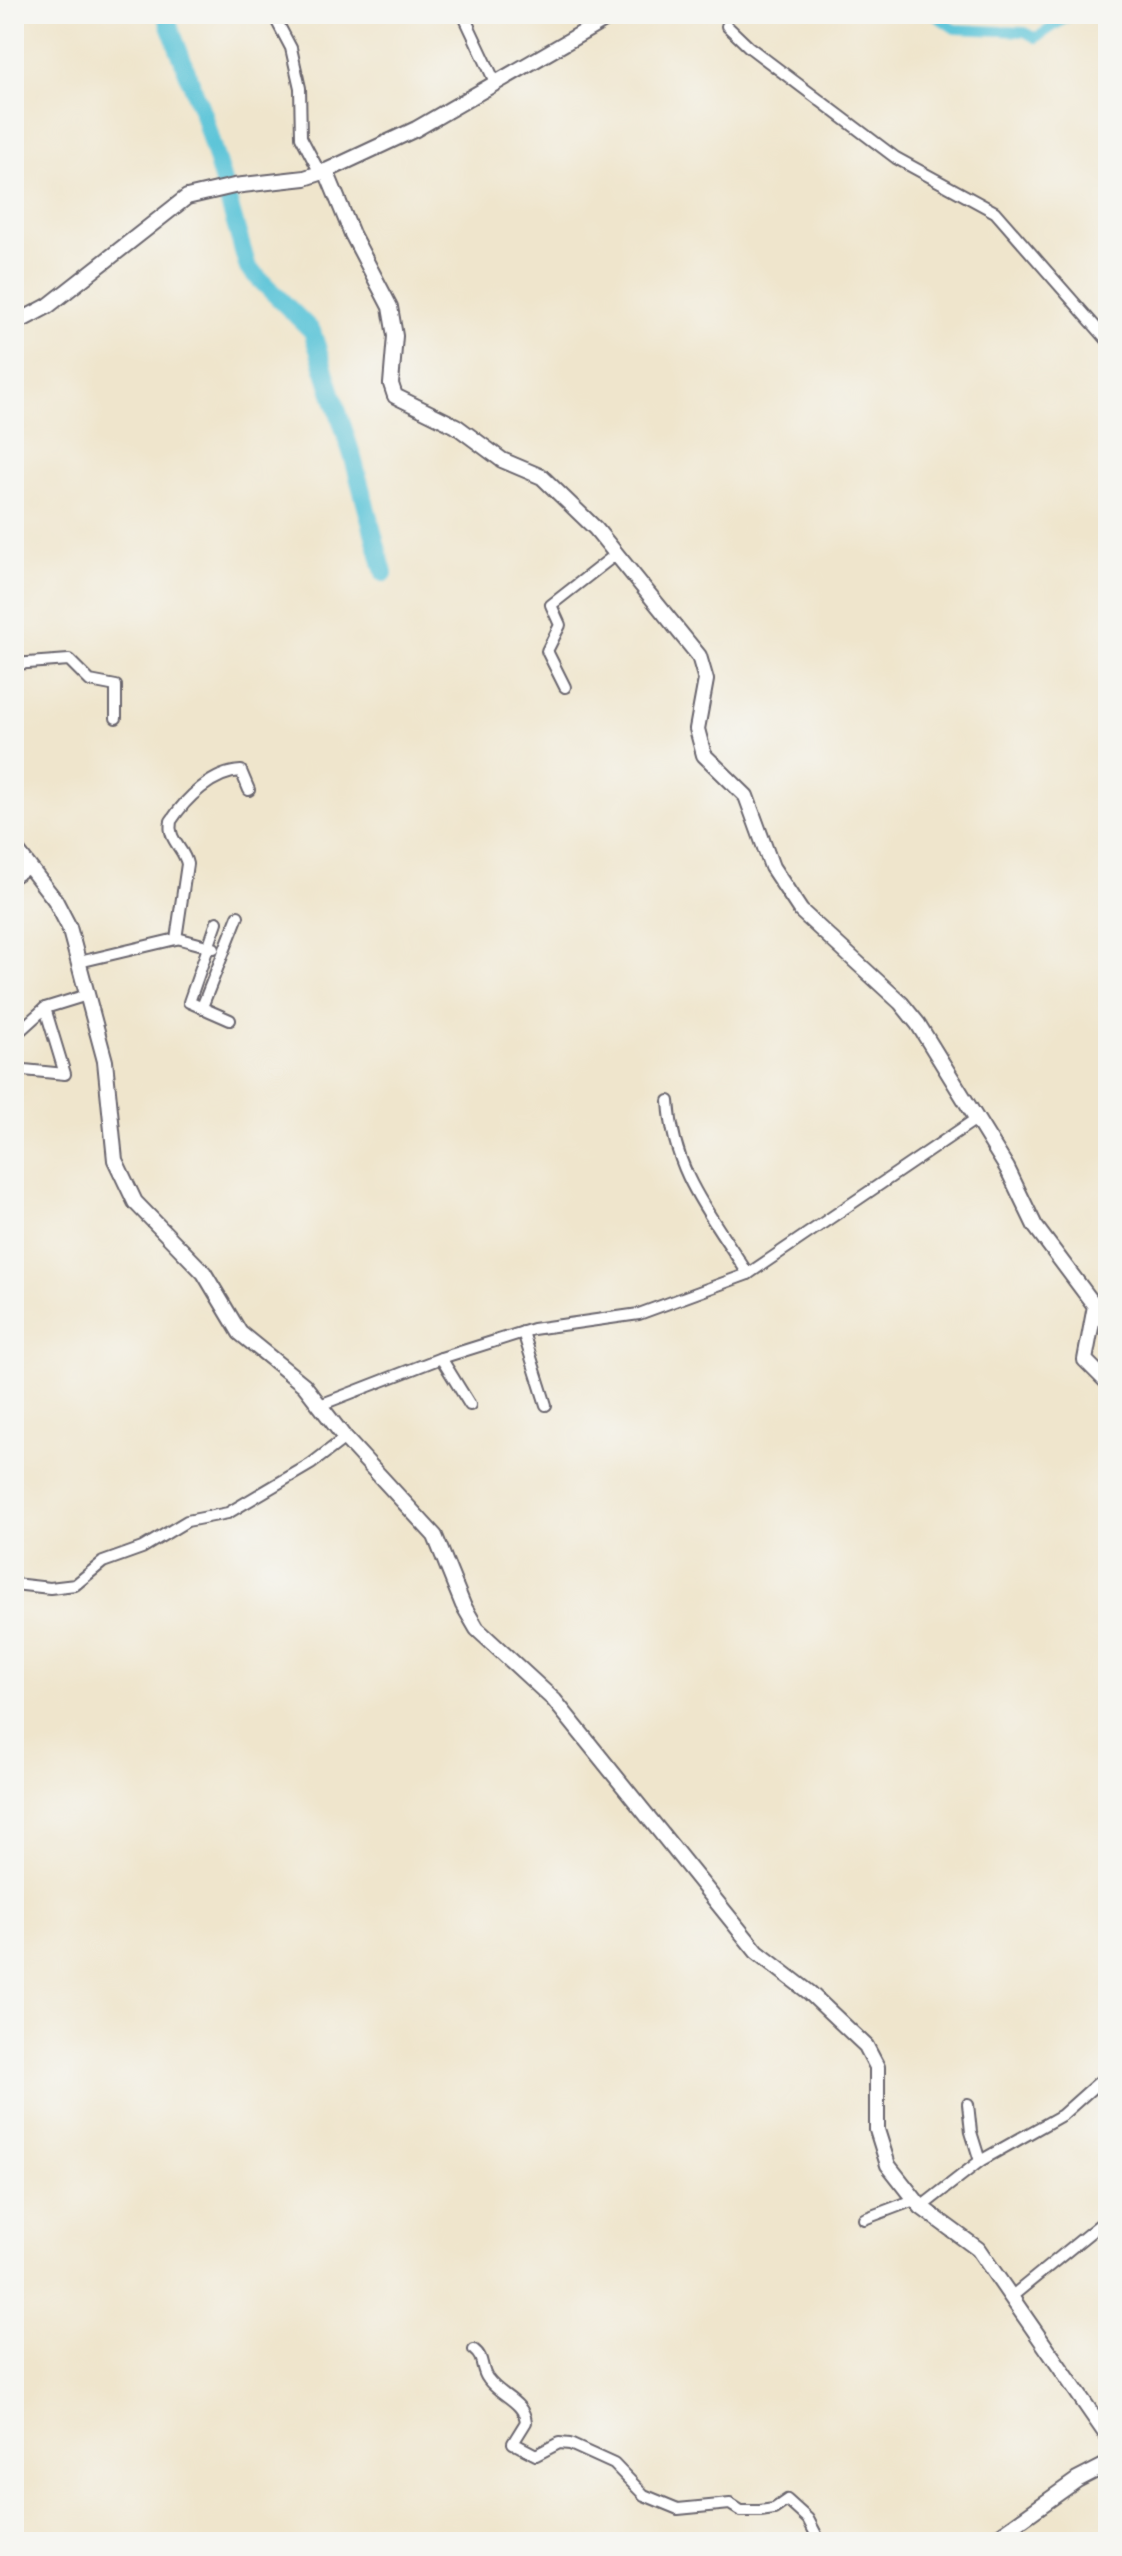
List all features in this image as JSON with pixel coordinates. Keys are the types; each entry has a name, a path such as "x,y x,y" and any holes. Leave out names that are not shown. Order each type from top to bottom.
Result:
{"street":[{"path":"273,14 287,39 300,88 301,137 323,172 390,307 395,336 391,384 395,396 456,426 502,460 535,471 596,529 699,656 706,680 697,729 699,743 710,763 746,796 770,861 787,893 809,921 911,1013 1007,1168 1035,1226 1094,1304 1096,1312 1085,1360 1108,1383"},
{"path":"463,14 496,84"},
{"path":"14,324 48,306 177,204 194,195 323,172 416,129 615,14"},
{"path":"727,26 749,47 896,158 995,212 1108,341"},
{"path":"565,687 547,651 560,625 551,605 615,555"},
{"path":"14,664 69,660 90,681 116,686 116,718"},
{"path":"177,938 187,864 185,854 172,837 171,821 186,802 222,774 241,771 249,790"},
{"path":"14,847 63,914 79,962 111,1088 115,1160 126,1188 149,1218 204,1273 240,1333 293,1374 345,1438 435,1536 463,1605 477,1629 554,1700 757,1952 810,1993 866,2046 877,2067 877,2130 888,2165 918,2204 972,2242 1108,2437"},
{"path":"14,877 30,867"},
{"path":"202,1007 238,916"},
{"path":"217,922 189,1002 230,1020"},
{"path":"79,962 177,938 224,950"},
{"path":"14,1036 45,1008 87,995"},
{"path":"14,1069 65,1074 45,1008"},
{"path":"669,1101 672,1136 690,1186 748,1274"},
{"path":"320,1405 441,1358 523,1332 639,1314 748,1274 976,1119"},
{"path":"523,1332 546,1405"},
{"path":"441,1358 470,1405"},
{"path":"14,1584 72,1586 103,1562 142,1548 187,1521 228,1513 311,1464 345,1438"},
{"path":"864,2219 918,2204 980,2161 1062,2115 1108,2074"},
{"path":"968,2104 971,2132 980,2161"},
{"path":"1011,2297 1108,2218"},
{"path":"474,2350 482,2357 487,2378 524,2411 526,2422 513,2443 519,2449 536,2455 559,2443 570,2444 614,2464 644,2495 678,2509 730,2504 741,2511 760,2511 774,2509 787,2500 808,2519 820,2542"},
{"path":"990,2542 1077,2480 1108,2464"}],"waterway":[{"path":"165,14 203,114 248,268 312,331 353,458 384,573"},
{"path":"933,14 955,29 1025,32 1036,38 1072,14"}]}
